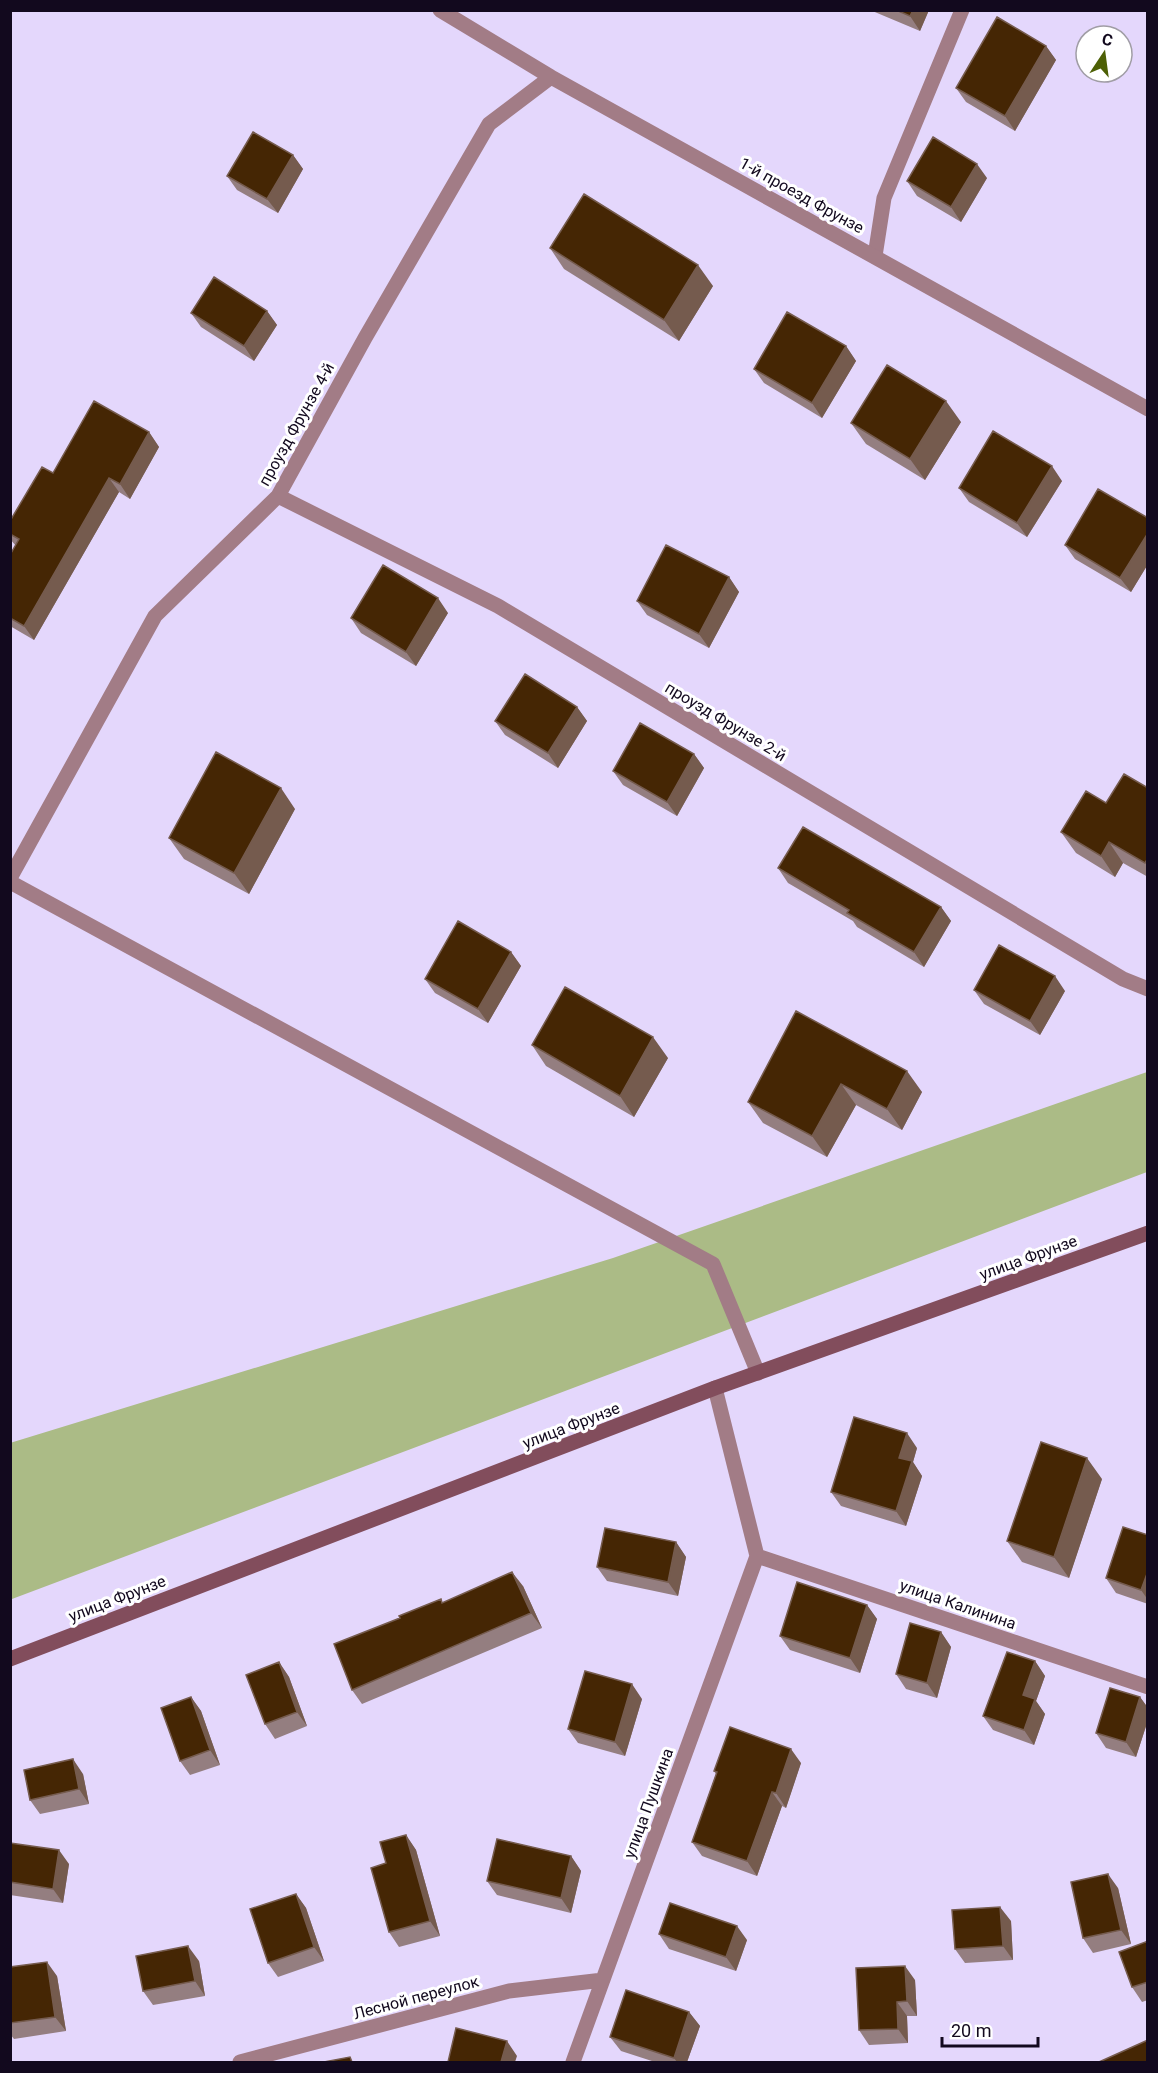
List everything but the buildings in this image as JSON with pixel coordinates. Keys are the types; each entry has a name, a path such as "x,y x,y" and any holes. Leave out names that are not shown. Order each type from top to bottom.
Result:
{"street":[{"name":"1-й проезд Фрунзе","path":"440,10 551,77 1148,409"},
{"path":"875,256 884,198 962,10"},
{"name":"проузд Фрунзе 4-й","path":"10,880 154,616 278,496 364,338 489,124 551,77"},
{"name":"проузд Фрунзе 2-й","path":"278,496 498,606 1123,979 1148,989"},
{"path":"10,880 713,1264 758,1373"},
{"name":"улица Фрунзе","path":"10,1659 715,1388 1148,1233"},
{"path":"715,1388 757,1556"},
{"name":"улица Калинина","path":"757,1556 1148,1687"},
{"name":"улица Пушкина","path":"573,2062 757,1556"},
{"name":"Лесной переулок","path":"240,2062 509,1991 603,1980"}],"green space":[{"path":"1147,1072 1147,1172 12,1599 10,1443 613,1258"}]}
